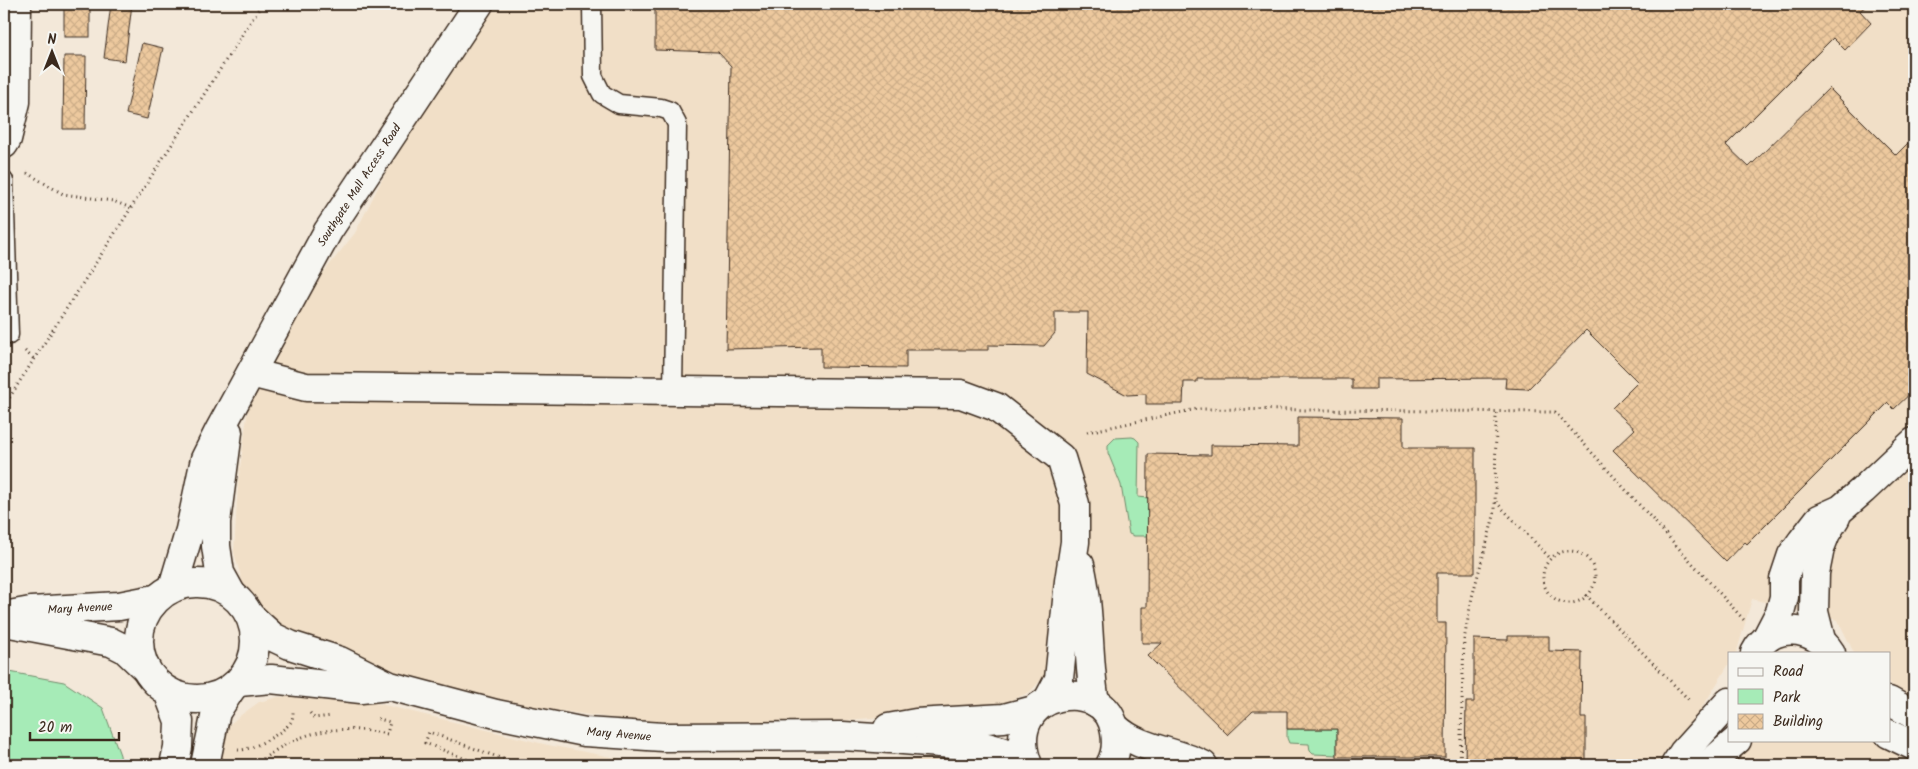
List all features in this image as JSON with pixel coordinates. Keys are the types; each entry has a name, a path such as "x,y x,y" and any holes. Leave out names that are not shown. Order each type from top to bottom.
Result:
{"street":[{"path":"6,141 16,102 17,4"},
{"name":"Southgate Mall Access Road","path":"164,593 190,530 205,459 328,231 479,4"},
{"path":"251,373 306,387 961,394 996,407 1061,458 1075,504 1075,542 1059,679 1041,705 1026,722 1023,752 1028,765"},
{"name":"Southgate Mall Access Road","path":"231,593 220,573 216,546 216,522 225,441 235,404 251,373"},
{"path":"1757,639 1780,612 1784,597 1784,579 1792,555 1819,520 1840,509 1914,442"},
{"path":"1826,646 1814,612 1816,573 1820,548 1826,533 1840,509"},
{"path":"1075,542 1083,577 1095,702 1107,713 1115,727 1125,737 1136,743 1203,765"},
{"path":"205,765 216,712 249,668 255,651 255,633 250,616 242,603 231,593 213,584 193,582 164,593 145,613 139,631 139,649 144,667 155,682 168,692 183,698 200,699 216,696 235,686"},
{"name":"Mary Avenue","path":"4,616 31,611 119,606 164,593"},
{"name":"Mary Avenue","path":"250,616 273,637 290,645 340,661 403,689 496,714 585,732 663,737 835,736 987,747 1002,751 1028,765"},
{"name":"Mary Avenue","path":"4,622 34,626 111,642 125,649 144,667"},
{"path":"1757,639 1794,629 1808,632 1826,646"},
{"name":"Mary Avenue","path":"235,686 271,679 361,689 403,689"},
{"path":"168,692 179,721 178,747 174,765"},
{"name":"Mary Avenue","path":"835,736 916,723 1004,718 1063,695 1079,696 1095,702"},
{"path":"1890,702 1914,715"},
{"path":"1675,765 1683,752 1728,703"},
{"path":"1110,765 1114,759 1117,743 1115,727"},
{"path":"1890,734 1914,746"},
{"path":"1708,765 1735,742"}],"lane":[{"path":"592,4 593,76 602,94 619,104 662,108 670,112 677,124 673,391"},
{"path":"4,181 9,335"}],"path":[{"path":"4,406 262,4"},
{"path":"20,169 63,194 113,201 131,208"},
{"path":"1086,432 1197,409 1555,412 1757,639"},
{"path":"1460,765 1464,640 1472,597 1495,512 1496,412"},
{"path":"1495,501 1551,559"},
{"path":"1569,550 1582,554 1592,563 1596,577 1592,590 1586,595 1582,599 1569,603 1556,599 1546,590 1543,577 1546,564 1556,554 1569,550"},
{"path":"1586,595 1698,709"},
{"path":"234,749 250,749 284,728 293,718 294,704"},
{"path":"309,711 314,718 341,716"},
{"path":"255,765 288,743 316,732 356,729 387,734 390,722 368,717"},
{"path":"480,765 426,743 428,732 503,759 530,765"}],"shaded area":[{"path":"493,4 1914,4 1914,700 1890,684 1890,652 1854,652 1838,620 1752,599 1736,652 1728,652 1728,666 1683,739 1652,765 1243,765 1144,729 1120,715 1101,678 1049,671 1030,692 998,706 816,723 715,724 626,720 546,709 432,686 289,635 245,592 234,552 238,484 248,408 299,303 355,233 400,144"},
{"path":"329,696 380,704 548,745 622,759 977,760 992,765 216,765 221,739 230,724 259,702 278,697"},
{"path":"1746,742 1881,742 1914,761 1914,765 1719,765"}],"green space":[{"path":"1132,437 1139,442 1138,497 1148,498 1148,536 1129,534 1121,485 1108,453 1108,445 1115,438"},
{"path":"4,671 64,682 103,708 120,755 121,765 4,765"},
{"path":"1287,729 1337,729 1337,755 1313,754 1310,751 1309,744 1289,743"}],"building":[{"path":"64,4 90,4 90,37 64,37"},
{"path":"111,4 132,4 125,61 104,58"},
{"path":"655,4 1868,4 1860,11 1871,23 1845,50 1833,38 1726,145 1749,167 1829,88 1896,155 1914,137 1914,390 1894,409 1888,403 1747,544 1745,542 1726,562 1613,450 1635,429 1612,408 1638,382 1586,330 1528,389 1505,388 1506,378 1376,379 1376,389 1352,389 1352,379 1197,379 1197,382 1184,382 1183,404 1146,404 1146,394 1127,395 1087,374 1088,312 1055,312 1055,333 1044,346 988,345 988,350 906,350 906,368 821,367 821,347 726,349 731,66 718,52 655,50"},
{"path":"142,43 163,48 147,119 126,114"},
{"path":"64,56 86,56 85,129 63,129"},
{"path":"1298,417 1403,418 1403,448 1475,448 1475,573 1437,573 1437,623 1446,623 1445,757 1337,757 1337,729 1287,729 1287,711 1253,711 1228,735 1148,656 1162,643 1142,643 1142,607 1147,607 1148,454 1211,455 1211,445 1298,446"},
{"path":"1508,636 1549,636 1549,651 1582,652 1581,718 1586,718 1586,765 1465,765 1466,702 1474,702 1474,639 1508,640"}]}
